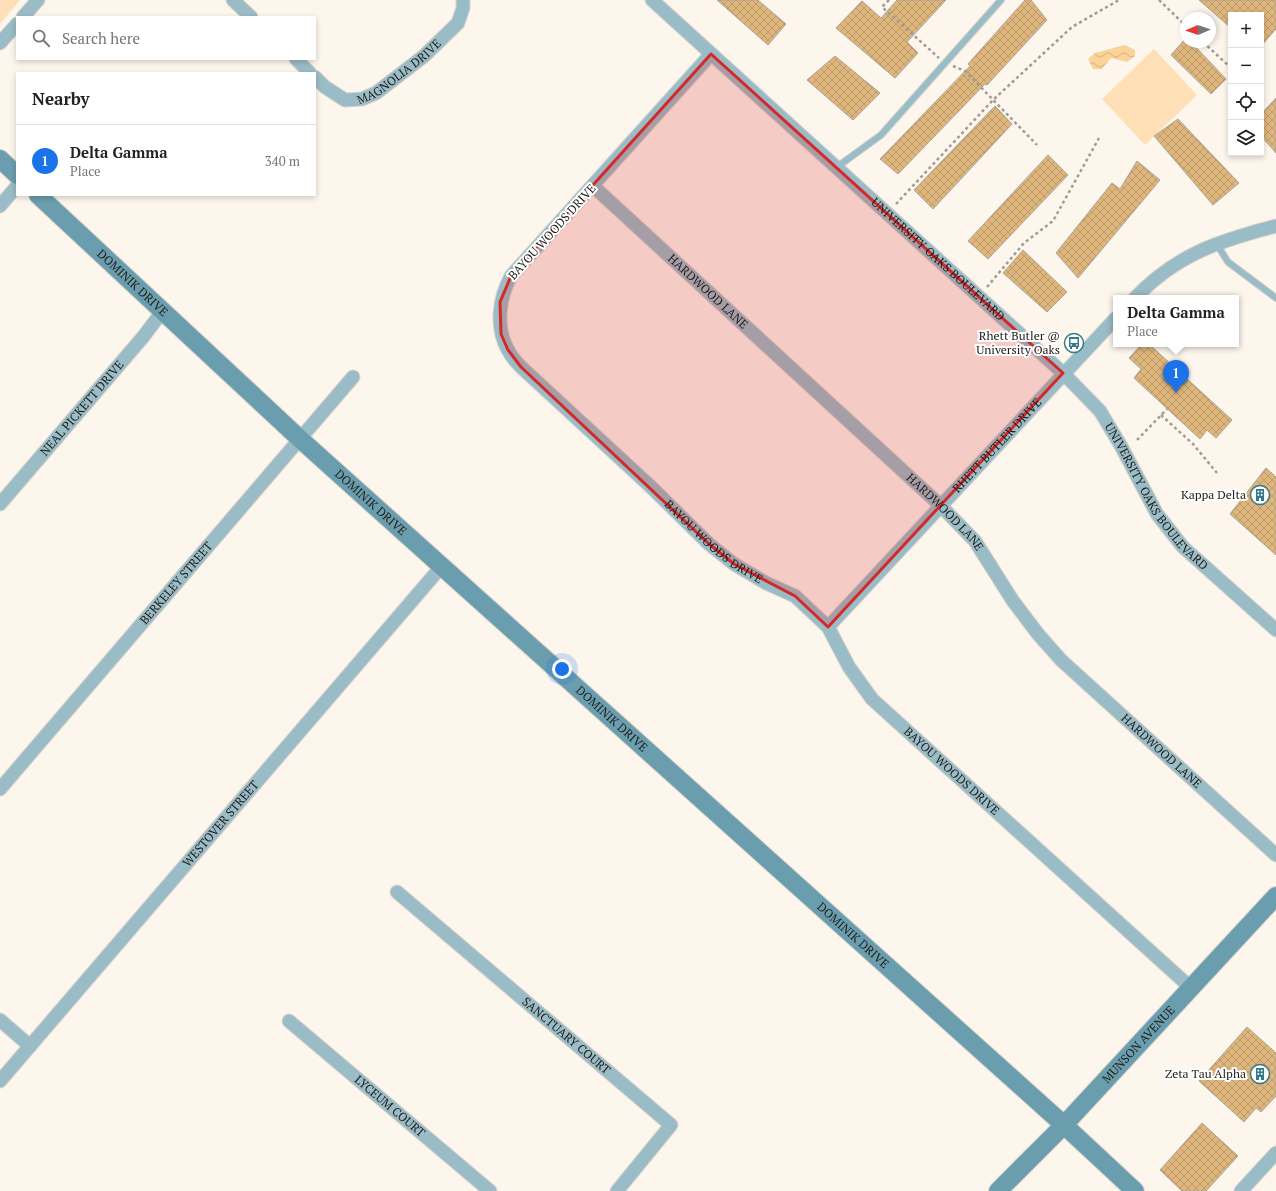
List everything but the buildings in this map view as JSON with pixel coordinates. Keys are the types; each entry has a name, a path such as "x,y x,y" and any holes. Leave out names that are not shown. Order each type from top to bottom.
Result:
{"street":[{"path":"24,16 38,0"},
{"path":"233,0 250,16"},
{"name":"MAGNOLIA DRIVE","path":"316,78 325,87 345,100 362,99 376,93 424,56 458,24 463,8 463,0"},
{"name":"UNIVERSITY OAKS BOULEVARD","path":"652,0 1063,373 1100,411 1121,446 1157,514 1171,534 1183,547 1276,630"},
{"path":"0,42 16,25"},
{"name":"BAYOU WOODS DRIVE","path":"711,54 511,276 503,290 500,302 501,334 508,350 521,367 650,486 709,544 734,564 766,583 795,596 828,627 849,667 872,699 1191,988"},
{"path":"297,60 309,72"},
{"path":"0,159 16,174"},
{"name":"HARDWOOD LANE","path":"593,186 940,505 975,541 1013,601 1038,634 1061,660 1276,855"},
{"path":"0,206 16,187"},
{"name":"DOMINIK DRIVE","path":"39,196 300,439 1064,1124 1135,1191"},
{"path":"1138,295 1158,275 1205,248 1216,243 1276,226"},
{"name":"NEAL PICKETT DRIVE","path":"0,504 143,337 162,312"},
{"name":"RHETT BUTLER DRIVE","path":"828,627 940,505 1113,321"},
{"name":"BERKELEY STREET","path":"0,789 353,377"},
{"name":"WESTOVER STREET","path":"0,1081 441,567"},
{"name":"SANCTUARY COURT","path":"397,892 671,1125 617,1191"},
{"name":"MUNSON AVENUE","path":"998,1191 1064,1124 1276,896"},
{"path":"0,1020 30,1046"},
{"name":"LYCEUM COURT","path":"289,1021 490,1191"},
{"path":"1241,1191 1276,1153"}],"lane":[{"path":"837,167 881,135 1001,0"},
{"path":"1216,243 1228,262 1276,298"}],"path":[{"path":"888,0 882,7 945,63 965,71 1037,145"},
{"path":"888,213 994,100 1072,27 1119,0"},
{"path":"1158,0 1180,20"},
{"path":"1210,48 1228,65"},
{"path":"978,296 1024,243 1053,221 1099,138"},
{"path":"1137,440 1167,409"},
{"path":"1161,415 1193,444 1217,473"}],"highlighted area":[{"path":"711,54 1063,373 828,627 795,596 734,564 709,544 521,367 508,350 501,334 500,302 511,276"}],"shaded area":[{"path":"0,0 20,0 0,24"},
{"path":"1154,49 1197,95 1145,145 1102,99"}],"water":[{"path":"1125,45 1135,50 1135,56 1127,62 1111,58 1102,69 1093,69 1088,59 1095,53"}],"place":[{"name":"Rhett Butler @ University Oaks","path":"1074,343"},
{"name":"Delta Gamma","path":"1176,393"},
{"name":"Kappa Delta","path":"1260,495"},
{"name":"Zeta Tau Alpha","path":"1260,1074"}]}
